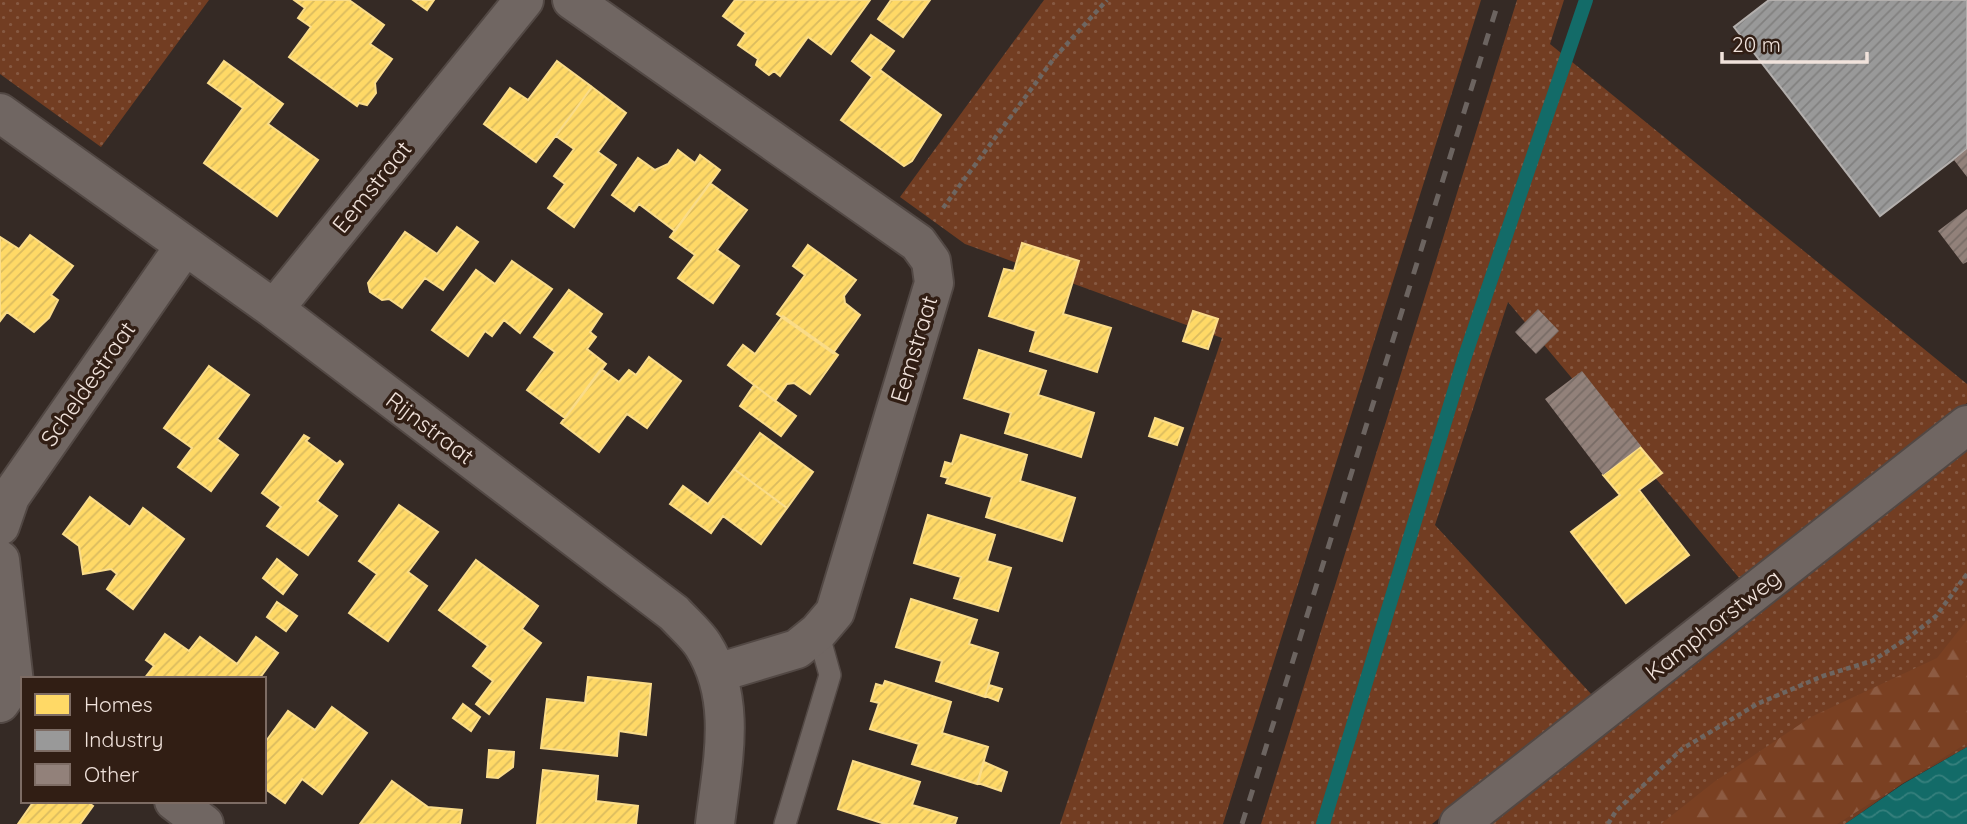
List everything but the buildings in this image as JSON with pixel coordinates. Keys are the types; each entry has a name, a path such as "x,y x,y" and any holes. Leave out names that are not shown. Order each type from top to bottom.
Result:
{"street":[{"name":"Eemstraat","path":"274,309 524,0"},
{"name":"Eemstraat","path":"572,0 918,243 932,261 934,283 835,612 818,632 797,649 717,673"},
{"name":"Rijnstraat","path":"0,113 274,309 674,613 703,644 717,673 726,704 715,824"},
{"name":"Scheldestraat","path":"0,526 10,497 184,247"},
{"name":"Kamphorstweg","path":"1459,824 1967,425"},
{"path":"0,560 12,692"},
{"path":"177,803 204,824"}],"lane":[{"path":"785,824 830,675 818,632"}],"path":[{"path":"918,243 1055,57 1107,0"},
{"path":"1608,824 1616,811 1682,749 1757,704 1823,676 1871,661 1908,638 1936,616 1967,574"}],"shaded area":[{"path":"0,0 209,0 101,147 0,74"},
{"path":"1044,0 1481,0 1223,824 1060,824 1222,338 965,244 900,197"},
{"path":"1517,0 1564,0 1550,44 1967,384 1967,403 1740,579 1508,302 1435,525 1592,695 1432,824 1261,824"},
{"path":"1967,444 1967,747 1902,784 1845,824 1478,824"}],"green space":[{"path":"1967,620 1967,743 1837,824 1661,824 1714,782 1811,717 1937,658"}],"water":[{"path":"1967,747 1967,824 1845,824 1903,784"}],"waterway":[{"path":"1323,824 1464,359 1586,0"}],"railway":[{"path":"1242,824 1499,0"}]}
